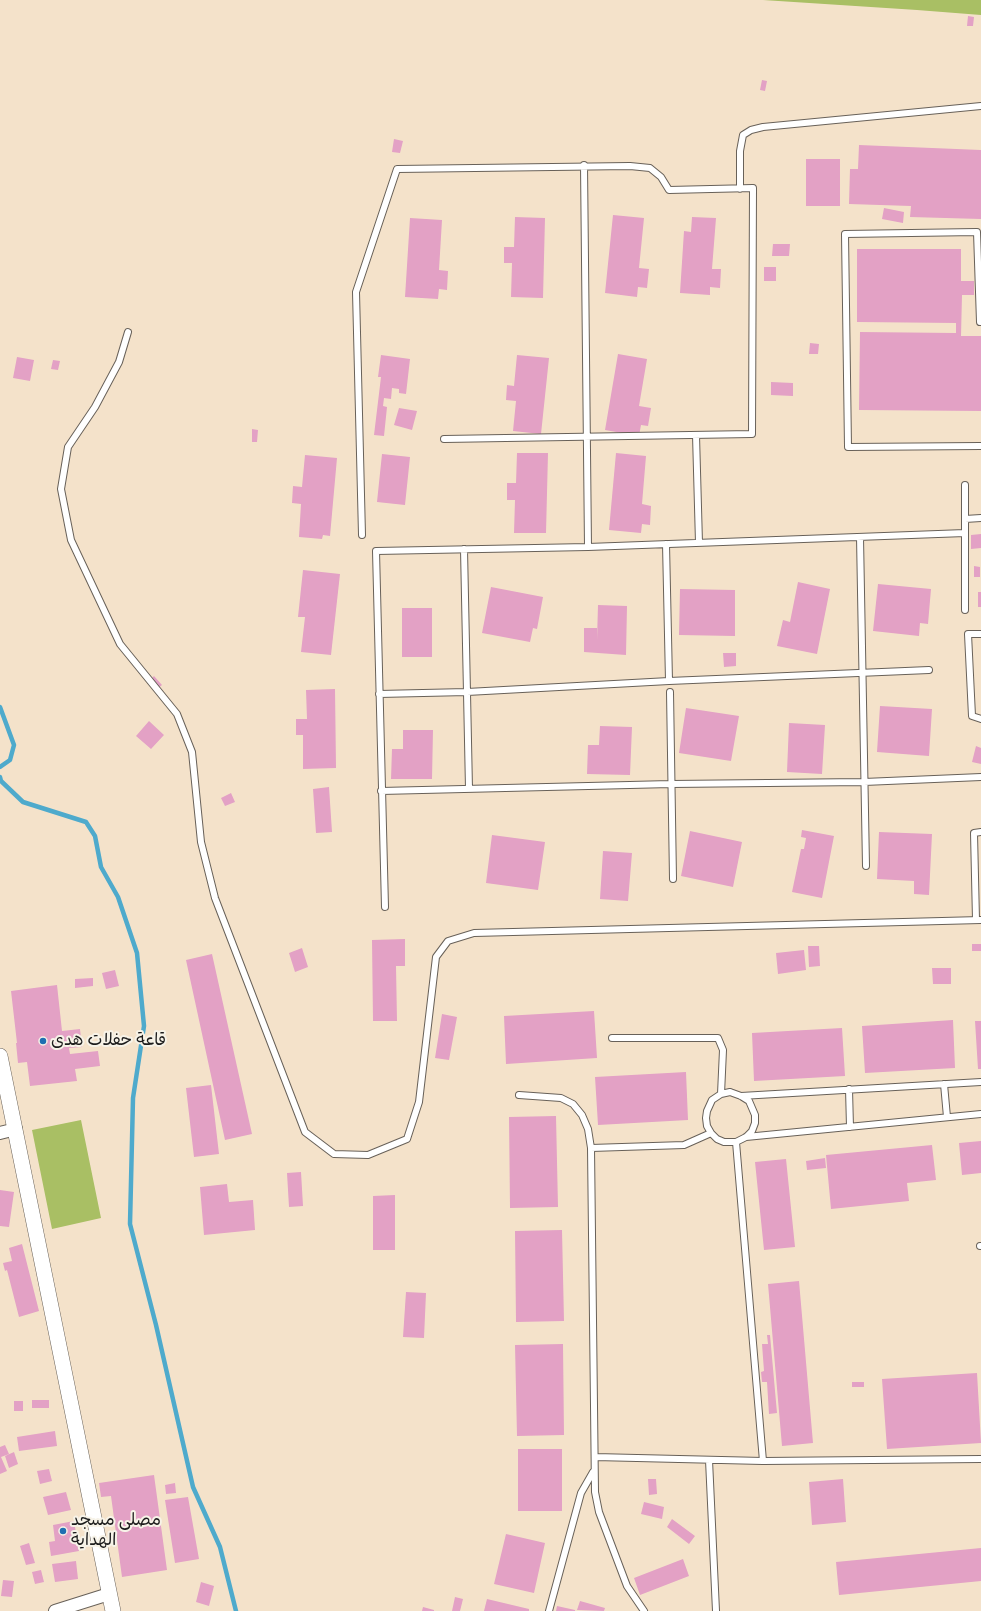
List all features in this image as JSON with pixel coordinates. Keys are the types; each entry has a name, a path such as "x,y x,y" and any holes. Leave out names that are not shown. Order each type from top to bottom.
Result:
{"street":[{"path":"0,1058 16,1129 113,1611"},
{"path":"0,1133 16,1129"},
{"path":"55,1611 109,1594"}],"lane":[{"path":"740,189 740,151 743,135 751,130 770,126 981,106"},
{"path":"584,165 588,547"},
{"path":"362,535 356,292 397,169 584,165 630,166 650,168 661,177 668,190 753,188 752,434 444,439"},
{"path":"981,322 977,232 845,234 848,447 981,446"},
{"path":"128,332 119,362 95,407 68,447 61,489 72,540 120,644 177,714 192,752 201,842 215,898 305,1132 334,1154 368,1155 407,1139 419,1102 436,957 448,941 474,933 979,920 974,833 981,832"},
{"path":"696,435 699,543"},
{"path":"965,485 965,610"},
{"path":"965,519 981,518"},
{"path":"385,908 376,551 588,547 965,533"},
{"path":"860,537 866,866"},
{"path":"666,544 669,680"},
{"path":"464,549 469,789"},
{"path":"981,634 968,634 972,716 981,719"},
{"path":"379,694 467,692 669,680 929,670"},
{"path":"670,692 673,879"},
{"path":"381,791 671,784 864,782 981,777"},
{"path":"612,1038 718,1038 723,1050 721,1094"},
{"path":"741,1096 981,1082"},
{"path":"944,1084 947,1117"},
{"path":"849,1089 850,1126"},
{"path":"730,1092 741,1096 749,1101 755,1115 755,1123 752,1131 746,1137 736,1142 724,1142 717,1139 711,1133 706,1118 712,1100 721,1094 730,1092"},
{"path":"519,1095 561,1098 573,1104 582,1115 588,1129 591,1148 595,1492 599,1512 627,1586 644,1611"},
{"path":"746,1137 981,1114"},
{"path":"591,1148 684,1145 711,1133"},
{"path":"736,1142 763,1461"},
{"path":"595,1458 763,1461 981,1459"},
{"path":"709,1460 716,1611"},
{"path":"549,1611 581,1493 594,1472"}],"green space":[{"path":"763,0 981,0 981,15 917,10"},
{"path":"81,1120 101,1218 52,1229 32,1130"}],"building":[{"path":"968,16 974,17 973,26 967,26"},
{"path":"762,80 767,81 765,91 760,90"},
{"path":"394,139 403,141 400,153 392,152"},
{"path":"859,145 981,150 981,219 910,217 911,206 849,204 850,169 858,169"},
{"path":"806,159 840,159 840,206 806,206"},
{"path":"884,208 904,212 903,223 882,219"},
{"path":"613,215 644,218 639,268 649,269 647,288 638,287 637,297 605,293"},
{"path":"515,217 545,218 543,298 511,297 512,263 504,263 504,247 514,247"},
{"path":"692,217 716,218 712,269 721,269 720,288 710,287 710,295 680,293 684,231 691,232"},
{"path":"410,218 442,220 439,270 448,271 447,290 439,289 438,299 405,297"},
{"path":"773,244 790,244 789,256 772,256"},
{"path":"857,249 961,249 961,281 974,281 974,295 962,295 961,336 981,336 981,411 859,410 860,332 956,333 956,323 857,322"},
{"path":"764,267 776,267 776,281 764,281"},
{"path":"810,343 819,344 818,354 809,354"},
{"path":"618,354 647,359 639,406 651,408 648,426 641,425 639,436 605,430"},
{"path":"381,355 410,359 406,394 399,393 399,389 392,388 391,399 384,398 383,406 387,407 384,436 374,435 381,377 378,377"},
{"path":"517,355 549,358 541,434 513,431 516,401 506,400 507,385 514,386"},
{"path":"17,357 34,360 30,381 13,378"},
{"path":"53,360 60,361 58,370 51,369"},
{"path":"771,382 793,383 793,396 771,395"},
{"path":"399,408 417,411 412,430 394,425"},
{"path":"252,429 258,430 257,442 252,442"},
{"path":"517,453 548,453 546,533 514,533 515,500 507,500 507,483 516,483"},
{"path":"616,453 646,456 642,504 651,506 650,525 642,524 641,533 609,530"},
{"path":"382,454 410,457 405,505 377,502"},
{"path":"305,455 337,458 330,536 323,535 322,539 299,537 301,504 292,503 293,486 302,487"},
{"path":"981,534 981,548 971,549 971,535"},
{"path":"974,566 980,567 980,577 974,577"},
{"path":"303,570 340,574 331,655 301,652 305,617 298,617"},
{"path":"798,582 830,589 817,654 777,646 783,620 790,622"},
{"path":"878,584 931,589 928,624 920,623 919,636 873,631"},
{"path":"491,587 543,597 537,629 533,628 530,642 482,633"},
{"path":"680,589 735,590 735,636 679,635"},
{"path":"978,592 981,592 981,607 978,607"},
{"path":"598,605 627,606 626,655 584,652 584,628 597,628 597,640"},
{"path":"402,608 432,608 432,657 402,657"},
{"path":"723,653 736,653 736,666 724,667"},
{"path":"154,676 162,685 156,690 149,681"},
{"path":"335,689 336,768 303,769 303,735 296,735 296,719 307,719 306,690"},
{"path":"880,706 932,709 929,756 877,752"},
{"path":"686,708 739,716 731,761 679,753"},
{"path":"149,721 164,735 151,749 136,736"},
{"path":"789,723 825,725 822,774 787,772"},
{"path":"600,726 632,727 630,775 587,774 588,745 599,745"},
{"path":"403,730 433,730 432,779 391,779 392,749 403,749"},
{"path":"976,746 981,748 981,764 972,762"},
{"path":"329,787 332,832 316,833 313,789"},
{"path":"231,793 235,802 225,806 221,798"},
{"path":"802,830 834,836 822,898 792,892 801,849 804,849 806,838 801,837"},
{"path":"690,831 742,842 733,887 681,876"},
{"path":"879,832 932,834 929,895 914,894 914,881 877,879"},
{"path":"492,835 545,842 538,890 486,883"},
{"path":"603,851 632,853 628,901 600,899"},
{"path":"405,939 405,966 396,966 397,1021 373,1021 372,940"},
{"path":"972,944 981,944 981,951 972,951"},
{"path":"808,946 819,946 820,966 809,967"},
{"path":"302,948 308,967 295,972 289,953"},
{"path":"804,950 806,970 778,974 776,953"},
{"path":"212,954 252,1134 225,1140 186,960"},
{"path":"932,968 951,968 951,984 933,984"},
{"path":"115,970 119,986 106,989 102,973"},
{"path":"93,978 93,986 75,988 75,979"},
{"path":"57,985 62,1031 80,1029 82,1047 69,1048 70,1054 98,1051 100,1066 75,1069 77,1081 30,1086 27,1062 18,1063 11,991"},
{"path":"594,1011 597,1058 506,1064 504,1016"},
{"path":"442,1014 457,1017 449,1060 435,1058"},
{"path":"953,1020 955,1068 865,1073 862,1026"},
{"path":"975,1021 981,1021 981,1069 978,1069"},
{"path":"842,1028 845,1076 754,1081 752,1033"},
{"path":"686,1072 688,1120 598,1125 595,1077"},
{"path":"211,1085 219,1154 194,1157 186,1088"},
{"path":"556,1116 558,1207 510,1208 509,1117"},
{"path":"981,1141 981,1173 962,1175 959,1143"},
{"path":"932,1145 936,1180 907,1183 909,1201 831,1209 826,1155"},
{"path":"825,1158 826,1168 807,1170 806,1161"},
{"path":"786,1159 795,1247 764,1250 755,1162"},
{"path":"301,1172 303,1206 289,1207 287,1173"},
{"path":"227,1184 229,1202 253,1200 255,1230 204,1235 200,1187"},
{"path":"0,1190 14,1192 9,1227 0,1226"},
{"path":"395,1195 395,1250 373,1250 373,1196"},
{"path":"562,1230 564,1321 516,1322 515,1231"},
{"path":"22,1244 39,1311 19,1317 7,1270 5,1271 3,1263 12,1261 9,1248"},
{"path":"799,1281 813,1443 782,1446 768,1284"},
{"path":"406,1292 426,1293 424,1338 403,1337"},
{"path":"767,1335 770,1335 777,1413 769,1414 767,1382 762,1382 761,1372 764,1371 762,1344 768,1344"},
{"path":"563,1344 564,1435 517,1436 515,1345"},
{"path":"977,1373 981,1443 887,1449 882,1379"},
{"path":"852,1382 864,1382 864,1387 852,1387"},
{"path":"32,1400 49,1400 49,1408 32,1408"},
{"path":"14,1401 23,1401 23,1411 14,1411"},
{"path":"55,1431 57,1446 19,1451 17,1437"},
{"path":"5,1445 9,1454 1,1457 7,1471 0,1474 0,1447"},
{"path":"518,1449 562,1449 562,1511 518,1511"},
{"path":"14,1452 18,1464 9,1468 5,1456"},
{"path":"49,1469 52,1481 40,1484 37,1471"},
{"path":"154,1475 167,1570 122,1577 111,1496 101,1497 99,1483"},
{"path":"648,1479 656,1479 657,1494 649,1495"},
{"path":"843,1479 846,1522 812,1525 809,1482"},
{"path":"175,1483 176,1493 166,1494 165,1485"},
{"path":"66,1492 71,1510 48,1515 43,1497"},
{"path":"188,1497 199,1559 175,1563 165,1500"},
{"path":"644,1502 664,1507 662,1519 641,1514"},
{"path":"672,1519 695,1536 689,1544 667,1527"},
{"path":"74,1521 79,1551 51,1556 49,1542 55,1541 53,1525"},
{"path":"506,1534 545,1543 534,1593 494,1584"},
{"path":"29,1543 35,1563 26,1565 20,1546"},
{"path":"981,1548 981,1581 839,1595 836,1562"},
{"path":"683,1559 689,1576 640,1595 634,1578"},
{"path":"76,1561 78,1579 55,1582 52,1564"},
{"path":"41,1570 44,1582 35,1584 32,1572"},
{"path":"3,1580 14,1581 12,1597 1,1596"},
{"path":"201,1582 214,1586 209,1606 196,1602"},
{"path":"455,1597 463,1599 460,1611 452,1611"},
{"path":"487,1599 529,1609 529,1611 484,1611"},
{"path":"580,1601 605,1608 604,1611 577,1610"},
{"path":"557,1606 575,1610 575,1611 556,1611"},
{"path":"423,1607 434,1610 434,1611 422,1611"}],"waterway":[{"path":"0,707 14,745 10,760 0,767"},
{"path":"0,777 1,781 23,802 86,822 95,836 101,867 118,897 137,953 144,1026 133,1098 130,1224 156,1325 193,1487 220,1547 236,1611"}],"place":[{"name":"قاعة حفلات هدى","path":"43,1041"},
{"name":"مصلى مسجد الهداية","path":"63,1531"}]}
